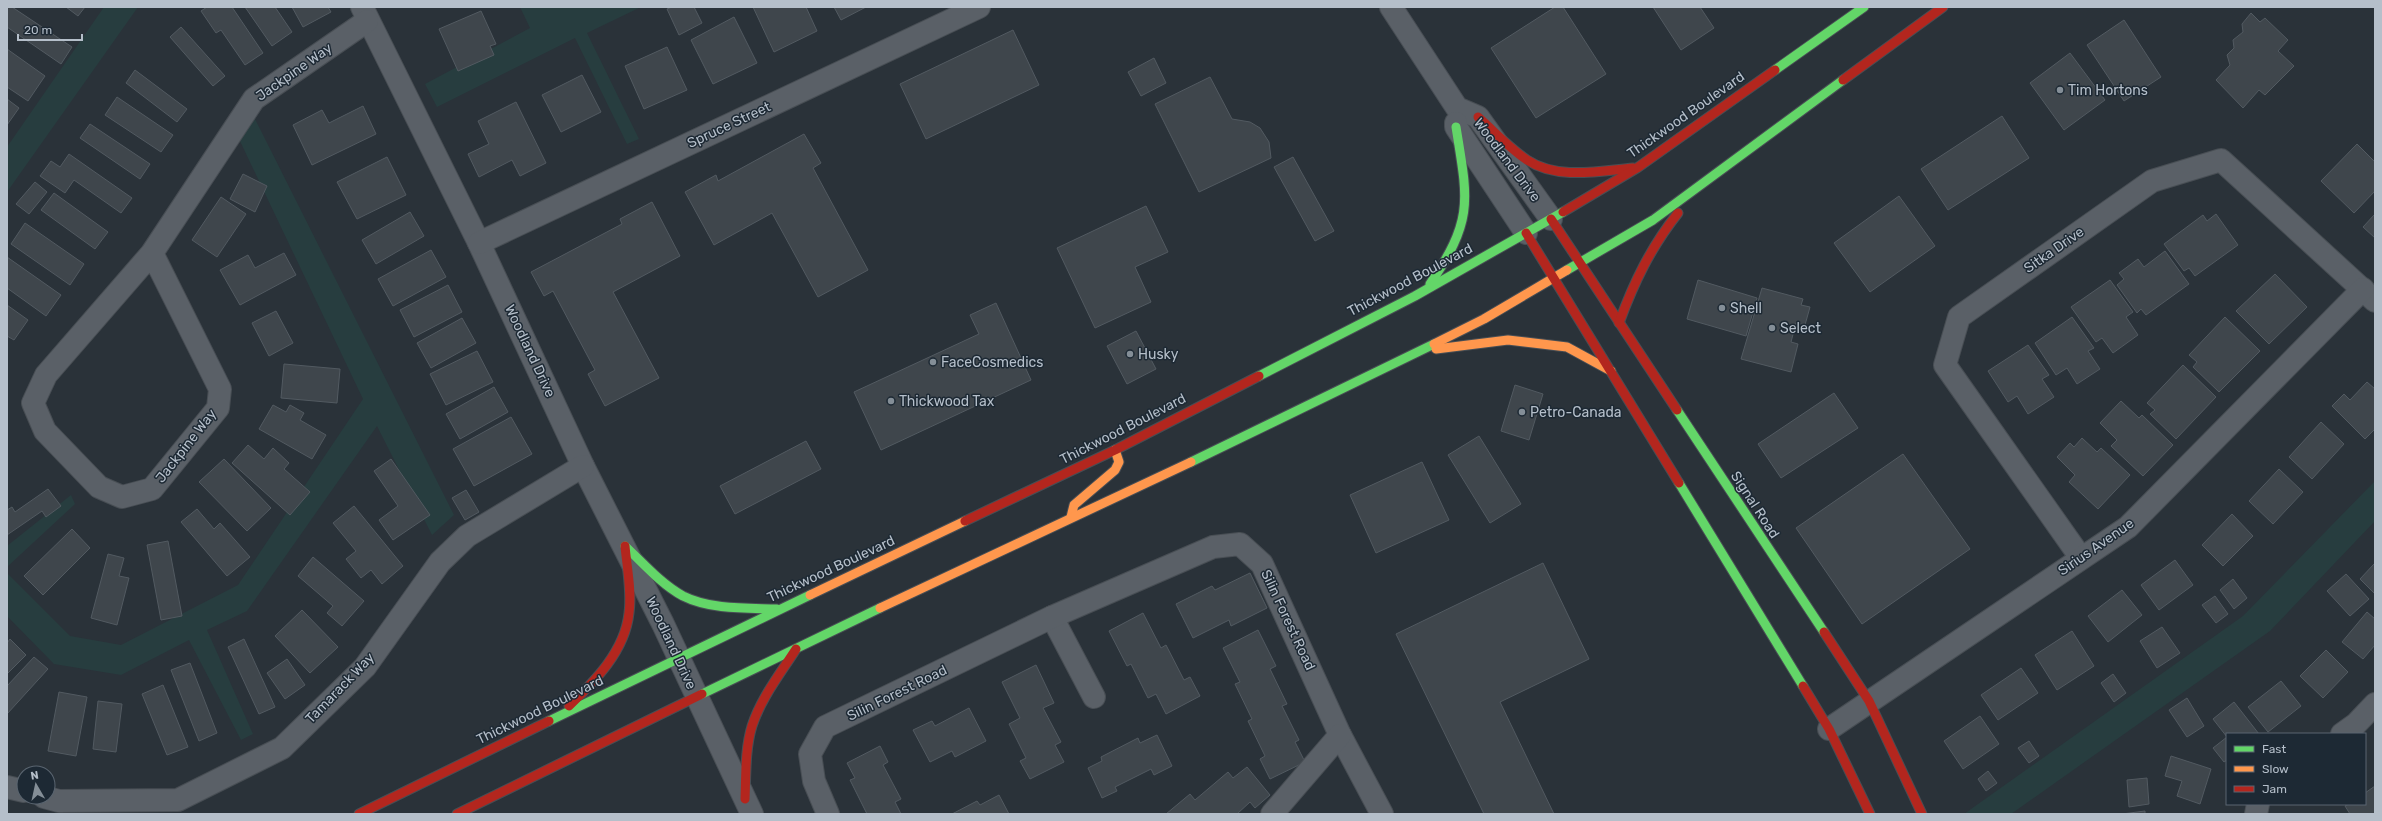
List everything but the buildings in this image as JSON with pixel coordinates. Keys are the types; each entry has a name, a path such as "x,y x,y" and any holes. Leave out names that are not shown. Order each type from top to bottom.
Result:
{"main road":[{"name":"Thickwood Boulevard","path":"359,814 780,609 1115,450 1428,286 1551,219 1637,168 1864,7"},
{"path":"457,814 796,649 1070,518 1287,417 1484,319 1556,279 1653,220 1944,7"},
{"path":"1428,286 1453,249 1464,216 1465,198 1457,117"},
{"path":"1478,117 1531,163 1546,168 1570,171 1637,168"},
{"path":"1619,324 1636,275 1656,238 1700,187"},
{"name":"Signal Road","path":"1551,219 1869,701 1922,814"},
{"path":"1526,233 1556,279 1829,729 1870,814"},
{"path":"1419,351 1508,340 1567,347 1611,371"},
{"path":"1070,518 1074,505 1115,470 1119,462 1115,450"},
{"path":"625,546 665,583 684,597 727,606 780,609"},
{"path":"558,717 602,671 625,634 630,602 625,546"},
{"path":"749,806 746,760 752,724 796,649"}],"street":[{"name":"Spruce Street","path":"480,243 979,7"},
{"name":"Woodland Drive","path":"1391,7 1526,233"},
{"name":"Woodland Drive","path":"365,14 480,243 584,466 680,659 696,697"},
{"name":"Jackpine Way","path":"152,253 220,389 218,408 152,489 122,497 99,487 45,431 33,403 46,375 152,253 254,99 365,14"},
{"name":"Woodland Drive","path":"1457,117 1478,117 1551,219"},
{"name":"Sitka Drive","path":"2081,558 1945,365 1960,317 2152,181 2221,160 2369,295"},
{"name":"Sirius Avenue","path":"1829,729 2128,527 2369,295"},
{"name":"Tamarack Way","path":"56,800 178,800 282,748 365,667 440,562 467,536 584,466"},
{"name":"Silin Forest Road","path":"828,814 814,781 810,754 825,727 1052,617 1213,547 1240,544 1262,564 1340,735 1382,814"},
{"path":"1052,617 1094,697"},
{"path":"696,697 749,806"},
{"path":"2343,733 2356,724 2375,704"},
{"path":"1272,814 1340,735"}],"green space":[{"path":"104,7 138,7 7,192 7,147"},
{"path":"520,7 641,7 587,33 639,139 627,144 575,38 437,107 425,84 530,28"},
{"path":"254,117 454,515 432,535 377,426 247,611 207,630 253,734 241,740 189,640 121,675 54,664 7,616 7,573 70,636 121,645 238,585 363,399 238,137"},
{"path":"2375,481 2375,521 2270,631 2011,814 1964,814 2243,616"},
{"path":"71,495 75,504 7,567 7,546"}],"traffic: fast":[{"path":"1775,70 1864,7"},
{"path":"1567,270 1653,220 1843,80"},
{"path":"1430,284 1444,262 1454,242 1461,225 1464,209 1465,192 1456,127"},
{"path":"1259,376 1415,296 1563,212"},
{"path":"1191,462 1434,344"},
{"path":"1677,410 1824,632"},
{"path":"1679,483 1803,686"},
{"path":"625,546 667,586 694,601 717,606 777,609"},
{"path":"549,721 810,595"},
{"path":"702,694 880,608"}],"traffic: slow":[{"path":"1434,344 1484,319 1567,270"},
{"path":"1436,349 1508,340 1567,347 1611,371"},
{"path":"1071,517 1074,505 1115,470 1119,462 1115,450"},
{"path":"880,608 1191,462"},
{"path":"810,595 965,521"}],"traffic: jam":[{"path":"1843,80 1943,7"},
{"path":"1563,212 1637,168 1775,70"},
{"path":"1478,117 1527,160 1551,170 1578,173 1633,168"},
{"path":"1619,323 1644,265 1651,252 1678,213"},
{"path":"1551,219 1677,410"},
{"path":"1526,233 1679,483"},
{"path":"965,521 1115,450 1259,376"},
{"path":"569,706 598,676 615,653 622,640 630,605 625,546"},
{"path":"1824,632 1869,701 1922,814"},
{"path":"745,799 747,753 752,726 760,706 796,649"},
{"path":"1803,686 1829,729 1870,814"},
{"path":"457,814 702,694"},
{"path":"359,814 549,721"}],"place":[{"name":"Tim Hortons","path":"2060,90"},
{"name":"Shell","path":"1722,308"},
{"name":"Select","path":"1772,328"},
{"name":"Husky","path":"1130,354"},
{"name":"FaceCosmedics","path":"933,362"},
{"name":"Thickwood Tax","path":"891,401"},
{"name":"Petro-Canada","path":"1522,412"}]}
